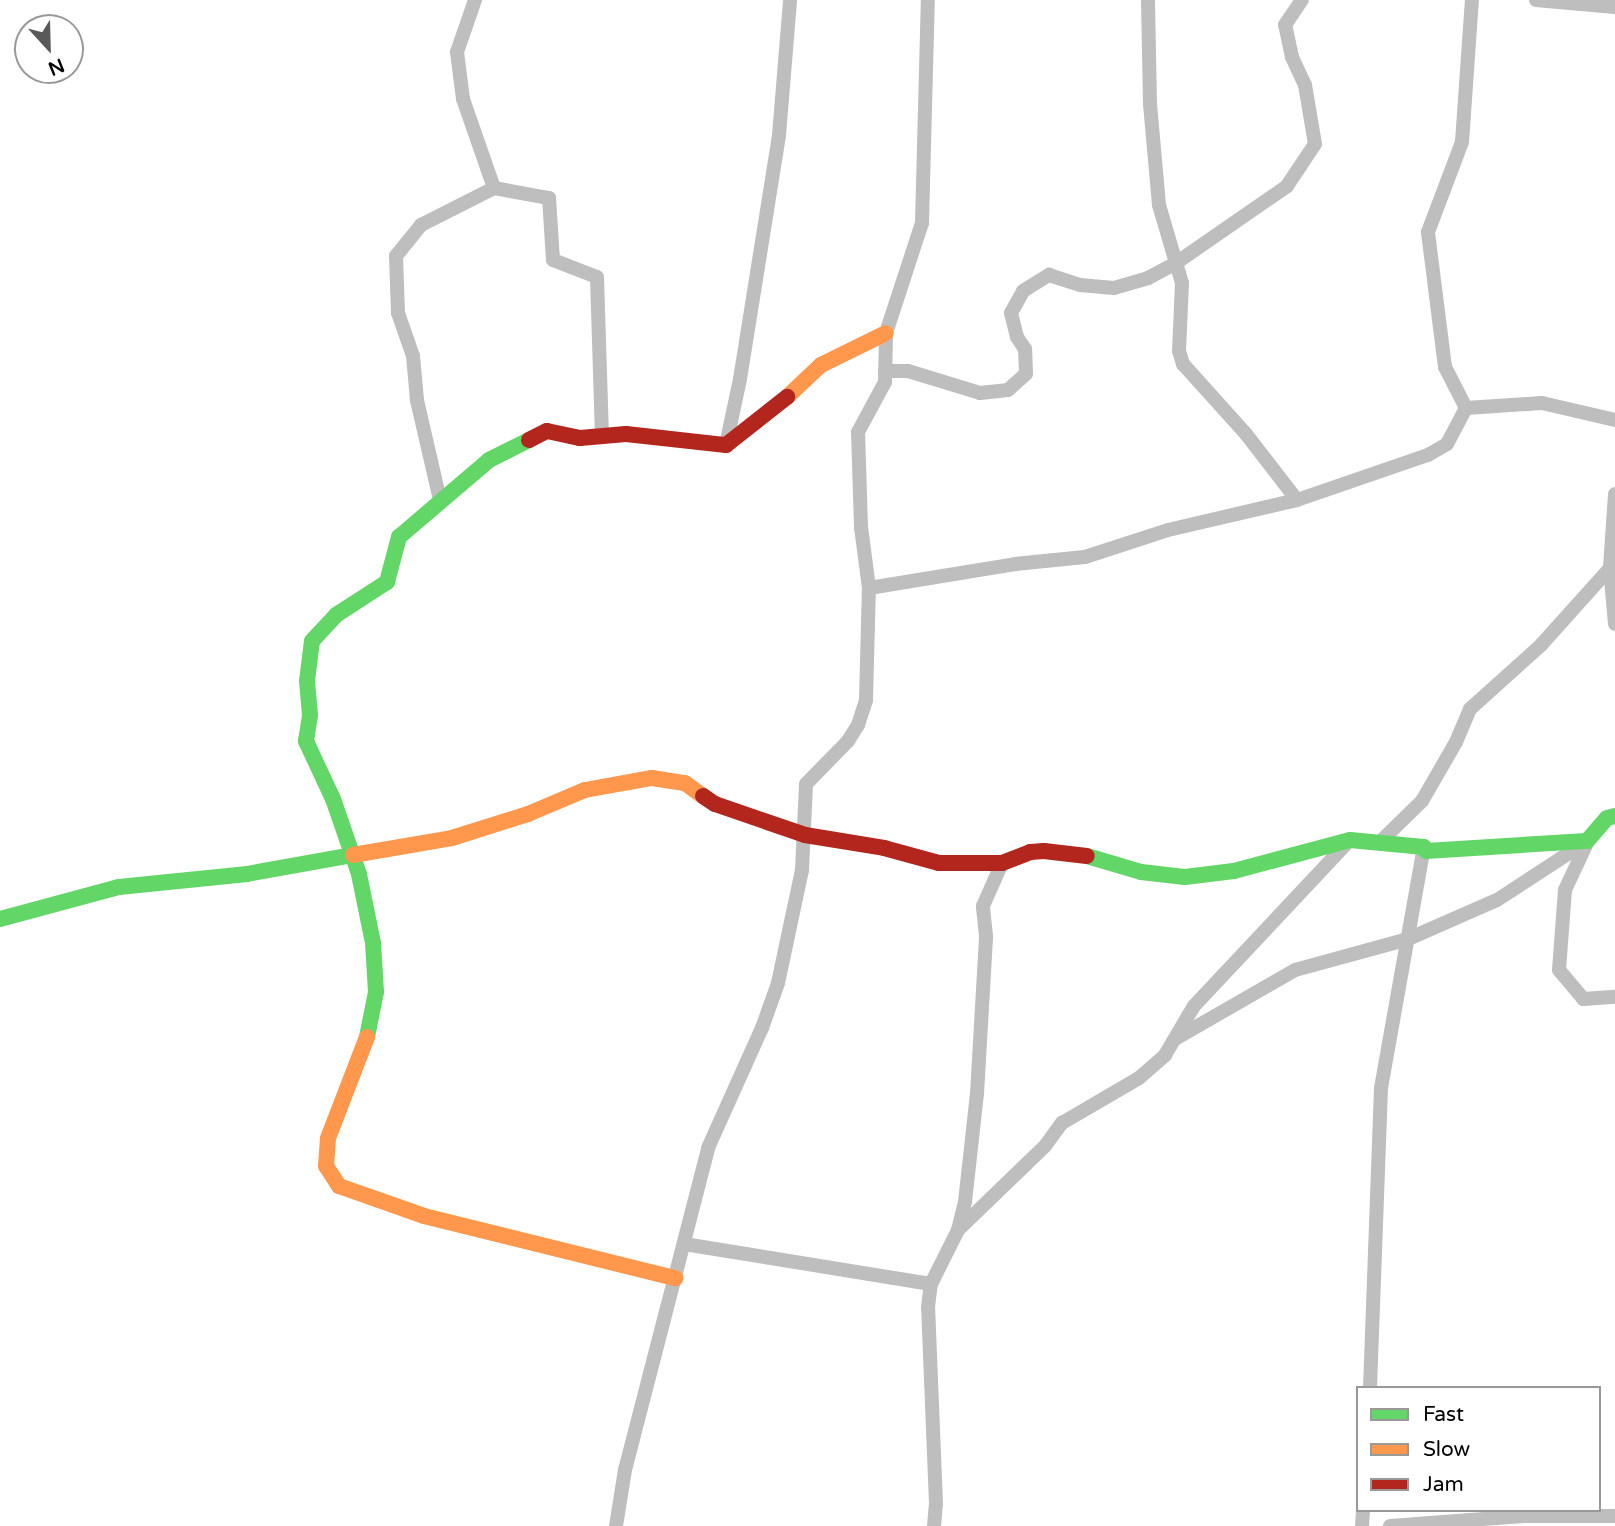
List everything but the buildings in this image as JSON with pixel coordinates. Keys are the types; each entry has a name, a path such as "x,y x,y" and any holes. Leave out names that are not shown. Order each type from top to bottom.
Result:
{"street":[{"path":"475,0 457,52 463,99 494,188"},
{"path":"726,445 740,379 779,135 790,0"},
{"path":"616,1526 625,1470 708,1148 762,1028 778,983 798,896 805,835 806,785 815,772 848,741 858,725 866,701 869,588 861,527 858,432 885,382 886,333 922,223 928,0"},
{"path":"1149,0 1150,104 1159,205 1182,283 1179,351 1183,364 1245,434 1297,500"},
{"path":"885,371 908,371 980,393 1008,390 1026,374 1025,349 1017,337 1011,313 1023,291 1049,275 1080,285 1114,288 1147,278 1176,263 1287,186 1315,144 1305,85 1292,57 1285,26 1302,0"},
{"path":"1466,408 1445,367 1428,232 1462,142 1472,0"},
{"path":"1536,0 1615,7"},
{"path":"440,500 417,400 413,356 398,313 396,256 421,225 494,188 549,198 553,260 597,277 602,436"},
{"path":"674,1278 425,1216 339,1186 326,1166 328,1138 369,1032 376,992 373,943 353,856 333,799 306,741 310,715 307,681 312,640 335,615 387,582 399,537 489,460 547,431 580,438 626,434 726,445 767,415 821,365 886,333"},
{"path":"1466,408 1542,403 1615,420"},
{"path":"869,588 1015,564 1085,557 1168,530 1297,500 1428,455 1447,444 1466,408"},
{"path":"1615,494 1610,568 1615,624"},
{"path":"1379,843 1422,801 1456,742 1470,709 1541,645 1610,568"},
{"path":"0,919 119,887 247,874 452,838 528,814 585,790 652,778 685,783 715,804 805,835 884,848 939,863 1002,863 1030,852 1044,851 1080,854 1141,872 1185,877 1234,871 1350,840 1424,847 1426,851 1587,841"},
{"path":"1175,1039 1295,970 1408,940 1497,900 1587,841 1607,818 1615,816"},
{"path":"958,1230 1045,1146 1062,1123 1139,1078 1165,1055 1194,1006 1350,840"},
{"path":"1587,841 1564,891 1559,970 1583,999 1615,997"},
{"path":"1370,1386 1381,1088 1424,847"},
{"path":"934,1526 936,1504 929,1372 931,1284 958,1230 965,1202 977,1094 986,936 983,906 1002,863"},
{"path":"684,1244 931,1284"},
{"path":"1390,1526 1524,1516 1615,1516"}],"traffic: fast":[{"path":"367,1037 376,992 373,943 359,874 333,799 306,741 310,715 307,681 312,641 336,615 387,582 399,537 489,460 529,440"},
{"path":"1087,856 1141,872 1185,877 1234,871 1350,840 1424,847 1426,851 1587,841 1607,818 1615,816"},
{"path":"0,919 119,887 247,874 353,855"}],"traffic: slow":[{"path":"787,397 821,365 886,333"},
{"path":"353,855 452,838 528,814 585,790 652,778 685,783 703,796"},
{"path":"367,1037 328,1138 326,1166 339,1186 424,1216 675,1278"}],"traffic: jam":[{"path":"529,440 547,431 580,438 626,434 726,445 787,397"},
{"path":"703,796 715,804 805,835 884,848 939,863 1002,863 1030,852 1044,851 1087,856"}]}
